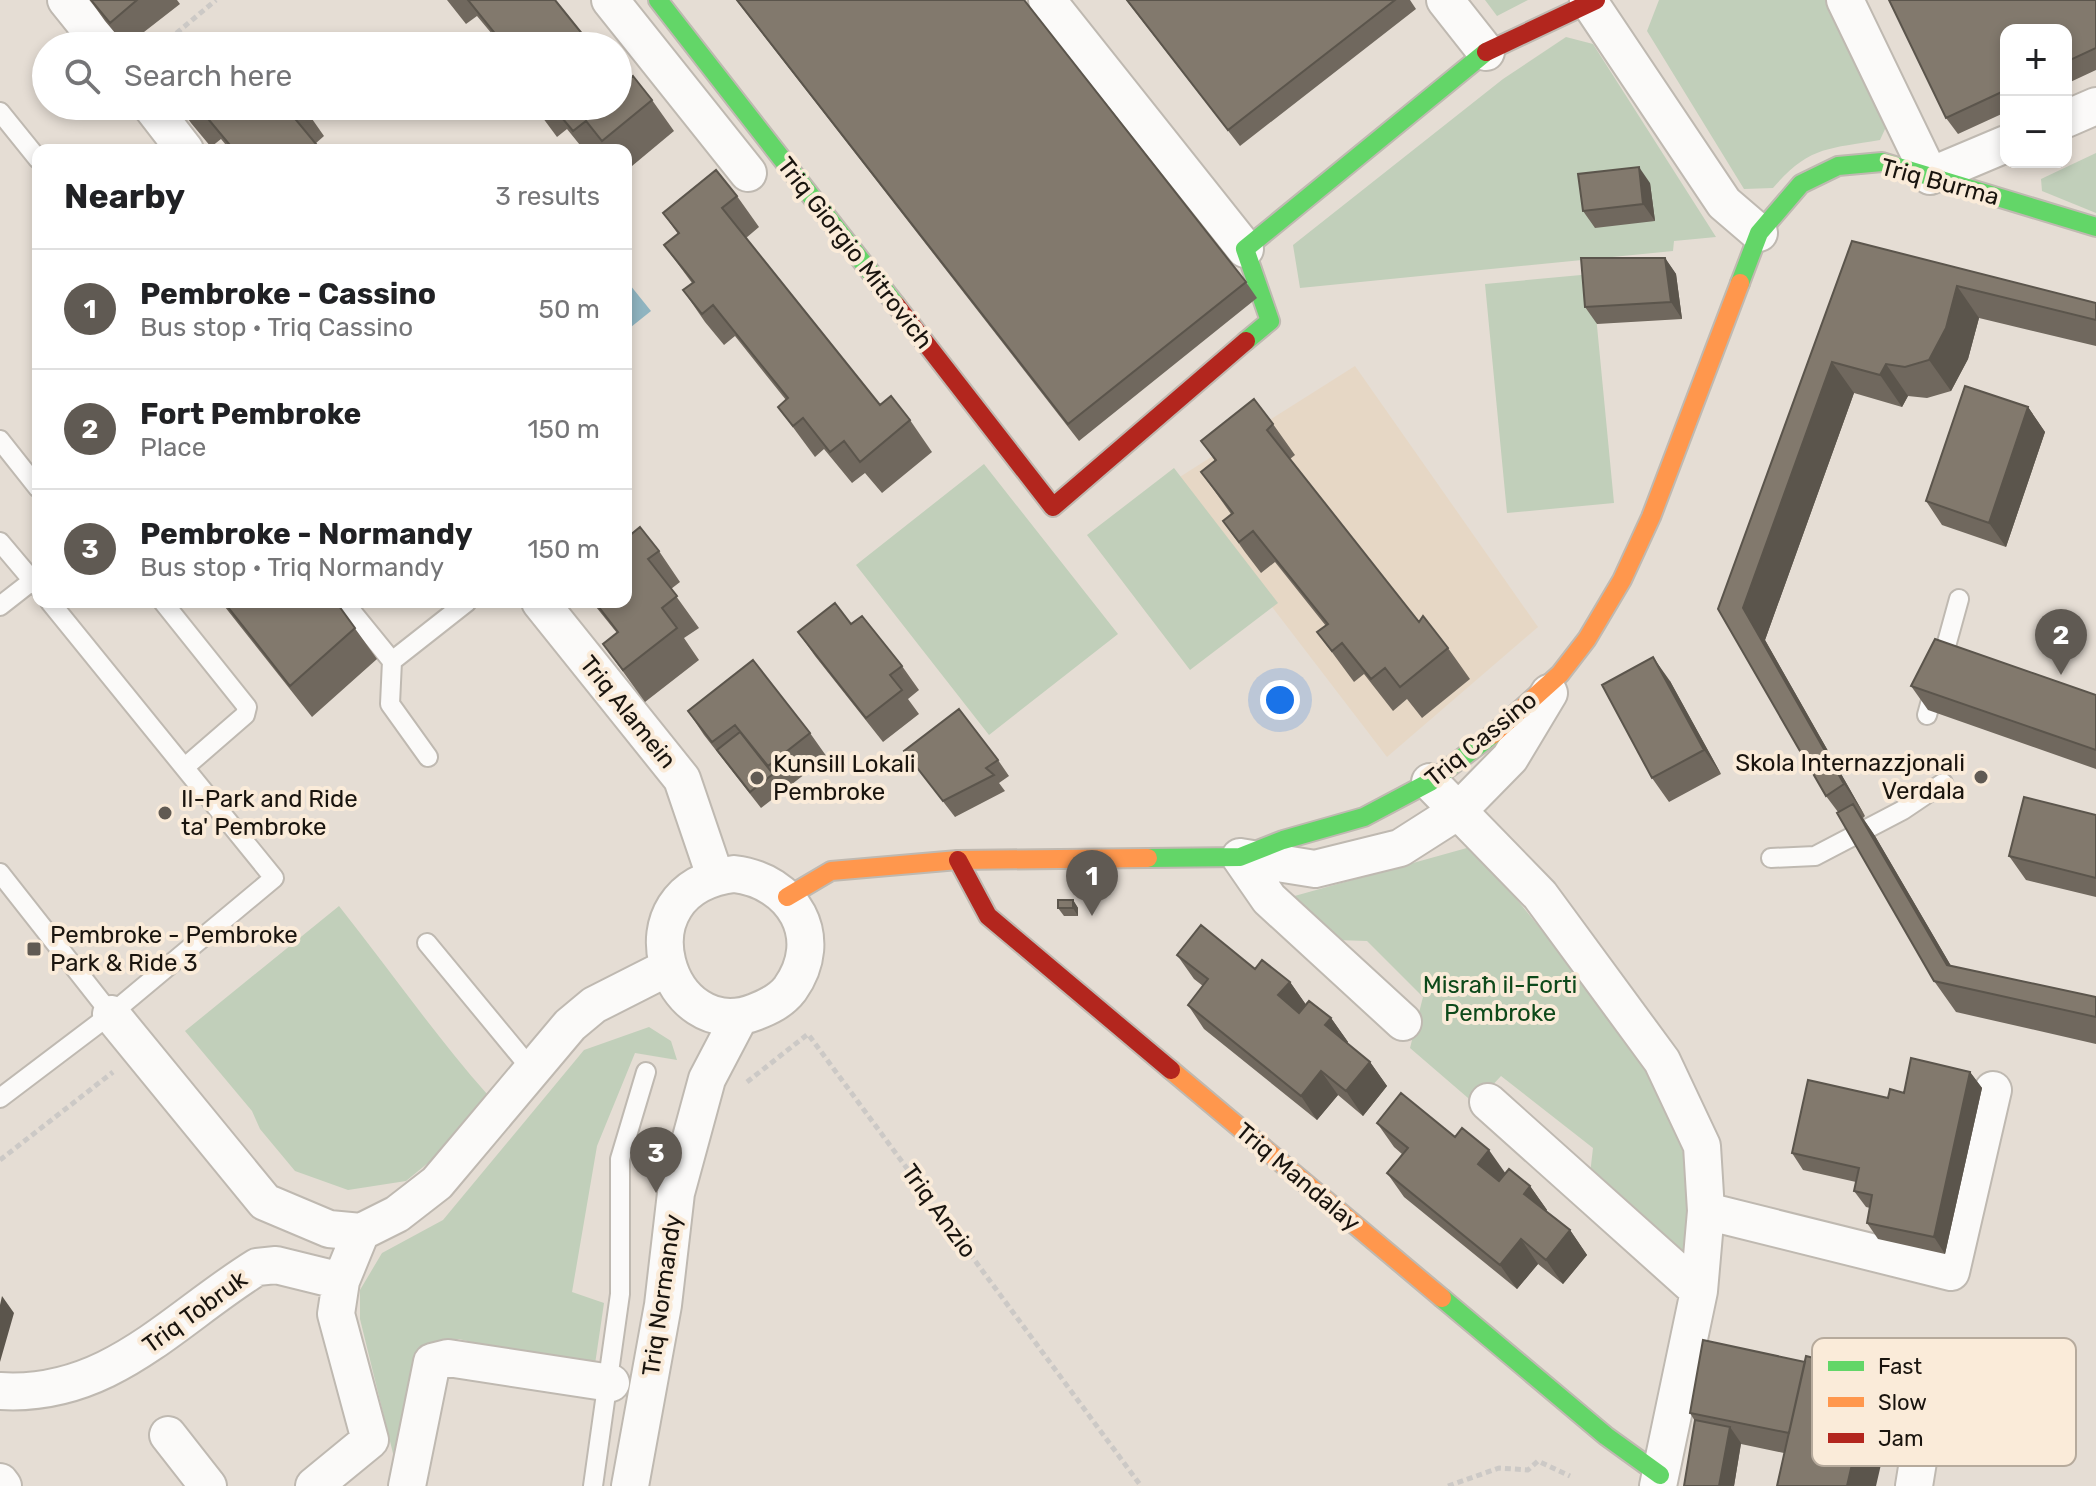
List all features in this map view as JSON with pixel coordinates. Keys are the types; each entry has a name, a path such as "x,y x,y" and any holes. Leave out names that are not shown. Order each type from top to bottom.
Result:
{"street":[{"path":"66,0 92,32"},
{"path":"610,0 748,173"},
{"name":"Triq Giorgio Mitrovich","path":"658,0 1053,507 1270,321 1245,249"},
{"path":"1047,0 1245,249 1486,52 1591,1 1724,203 1759,233"},
{"path":"1445,0 1486,52"},
{"path":"1845,0 1930,176 2000,147"},
{"path":"2072,116 2096,106"},
{"path":"162,120 180,144"},
{"name":"Triq Burma","path":"1759,233 1801,184 1838,166 1882,162 2096,227"},
{"name":"Triq Cassino","path":"787,897 831,871 958,860 1240,857 1283,840 1364,817 1430,782 1471,753 1560,674 1587,639 1622,580 1651,517 1759,233"},
{"name":"Triq Alamein","path":"545,608 682,779 715,876"},
{"path":"1240,857 1315,869 1400,848 1458,811 1510,758 1560,674"},
{"path":"1430,782 1540,895 1662,1061 1702,1146 1706,1211 1699,1291 1703,1351 1659,1480"},
{"path":"1240,857 1269,899 1403,1022"},
{"name":"Triq Mandalay","path":"958,860 988,916 1659,1480"},
{"path":"715,876 754,876 787,897 799,915 805,935 805,956 798,977 786,994 769,1007 739,1018 708,1011 691,1001 677,986 667,968 663,945 667,922 686,894 715,876"},
{"path":"111,1014 255,1191 276,1209 329,1229 361,1232 397,1214 437,1183 570,1025 594,1005 667,968"},
{"name":"Triq Normandy","path":"630,1486 663,1305 676,1193 707,1079 739,1018"},
{"path":"1706,1211 1951,1272 1993,1090"},
{"path":"1488,1102 1699,1291"},
{"path":"314,1486 370,1440 336,1314 341,1281 361,1232"},
{"name":"Triq Tobruk","path":"0,1391 16,1392 71,1381 122,1364 257,1267 276,1265 341,1281"},
{"path":"407,1486 432,1362 448,1358 611,1383"},
{"path":"1808,1374 1812,1375"},
{"path":"168,1435 208,1486"},
{"path":"1914,1486 1917,1466"}],"lane":[{"path":"0,112 32,152"},
{"path":"0,440 32,480"},
{"path":"0,542 32,580"},
{"path":"0,606 32,586"},
{"path":"1927,715 1959,599"},
{"path":"4,1088 111,1014 274,878 55,608"},
{"path":"168,608 247,707 245,715 185,767"},
{"path":"349,608 392,661 390,704 428,757"},
{"path":"392,661 459,608"},
{"path":"1771,858 1815,856 1903,810 1943,783"},
{"path":"0,873 111,1014"},
{"path":"427,943 532,1070"},
{"path":"593,1486 611,1383 620,1294 620,1159 646,1072"}],"path":[{"path":"178,32 216,0"},
{"name":"Triq Anzio","path":"707,1079 743,1086 808,1034 1141,1486"},
{"path":"0,1160 140,1049"},
{"path":"1448,1486 1499,1468 1528,1470 1538,1461 1570,1476"}],"shaded area":[{"path":"1355,366 1538,627 1387,757 1175,480"}],"green space":[{"path":"1485,0 1528,0 1497,16"},
{"path":"1659,0 1834,0 1891,116 1880,140 1820,152 1798,164 1773,188 1744,189 1647,31"},
{"path":"1566,37 1593,44 1716,237 1674,241 1673,251 1300,288 1293,245 1503,79"},
{"path":"2096,153 2096,213 2042,191 2041,179 2064,168 2072,168 2072,164"},
{"path":"1592,274 1614,503 1507,513 1485,284"},
{"path":"984,464 1118,634 989,735 856,565"},
{"path":"1174,468 1278,603 1190,670 1087,535"},
{"name":"Misraħ il-Forti Pembroke","path":"1474,846 1662,1080 1686,1163 1690,1248 1678,1257 1590,1174 1593,1148 1501,1076 1475,1104 1410,1048 1423,997 1367,941 1336,940 1291,897"},
{"path":"339,906 487,1094 445,1149 406,1181 348,1190 295,1171 260,1129 252,1111 185,1031"},
{"path":"649,1027 671,1041 677,1060 635,1053 597,1146 572,1292 604,1303 594,1371 459,1339 435,1349 401,1486 360,1319 360,1290 382,1253 443,1220 584,1050"}],"water":[{"path":"632,287 651,311 632,326"}],"building":[{"path":"91,0 137,0 110,23"},
{"path":"468,0 555,0 581,32 494,32"},
{"path":"737,0 1024,0 1246,282 1068,424"},
{"path":"1127,0 1395,0 1228,130"},
{"path":"1889,0 2096,0 2096,48 2072,59 2072,24 2000,24 2000,93 1946,118"},
{"path":"632,77 652,100 632,116"},
{"path":"209,120 296,120 316,144 229,144"},
{"path":"564,120 628,120 602,141 586,121 573,131"},
{"path":"1639,167 1643,204 1583,211 1578,174"},
{"path":"716,170 737,196 722,208 880,405 891,396 910,420 860,462 844,441 830,452 803,418 793,426 778,407 788,398 713,305 702,314 683,290 694,282 664,245 679,233 663,213"},
{"path":"1852,241 2096,303 2096,320 1957,286 1946,328 1929,360 1905,367 1886,364 1880,375 1832,362 1743,608 1844,784 1826,796 1718,609"},
{"path":"1581,258 1665,258 1671,302 1585,307"},
{"path":"1965,386 2028,407 1989,523 1926,501"},
{"path":"1254,399 1273,424 1267,430 1419,622 1423,616 1448,648 1400,687 1385,668 1371,679 1342,643 1332,651 1317,632 1328,624 1253,531 1239,542 1223,521 1233,513 1201,472 1216,460 1201,441"},
{"path":"640,527 659,551 648,559 677,596 662,608 677,628 623,670 603,644 618,632 600,608 632,608 632,534"},
{"path":"835,603 851,624 862,616 902,666 890,675 902,690 866,718 798,632"},
{"path":"229,608 340,608 355,628 290,686"},
{"path":"1935,639 2096,695 2096,750 1911,686"},
{"path":"1653,657 1704,750 1652,778 1602,685"},
{"path":"753,660 810,733 768,766 735,725 712,742 688,711"},
{"path":"959,709 998,760 986,768 994,775 943,801 904,751"},
{"path":"740,732 773,774 750,792 717,750"},
{"path":"2024,797 2096,815 2096,878 2009,856"},
{"path":"1853,804 1947,965 2096,997 2096,1017 1934,981 1837,813"},
{"path":"1058,900 1073,900 1073,908 1058,908"},
{"path":"1201,925 1255,969 1262,960 1290,982 1278,995 1299,1013 1309,1001 1331,1018 1325,1025 1370,1062 1346,1091 1321,1071 1301,1096 1188,1005 1208,979 1177,955"},
{"path":"1911,1058 1970,1072 1934,1237 1867,1223 1872,1195 1854,1191 1859,1168 1792,1153 1808,1080 1888,1098 1890,1089 1904,1093"},
{"path":"1401,1093 1455,1137 1462,1128 1489,1150 1478,1164 1499,1181 1509,1169 1530,1186 1524,1194 1570,1230 1546,1260 1521,1239 1500,1265 1387,1173 1408,1148 1377,1123"},
{"path":"1703,1340 1805,1362 1789,1433 1690,1413"},
{"path":"1806,1356 1812,1358 1812,1466 1852,1466 1847,1486 1777,1486"},
{"path":"1695,1420 1730,1427 1719,1486 1684,1486"}],"traffic: fast":[{"path":"658,0 896,305"},
{"path":"1246,341 1270,321 1245,249 1486,52"},
{"path":"1740,283 1759,233 1801,184 1838,166 1882,162 2096,227"},
{"path":"1148,858 1240,857 1283,840 1364,817 1430,782 1492,735"},
{"path":"1442,1298 1606,1436 1660,1475"}],"traffic: slow":[{"path":"1492,735 1560,674 1587,639 1622,580 1651,517 1740,283"},
{"path":"787,897 831,871 958,860 1148,858"},
{"path":"1171,1070 1442,1298"}],"traffic: jam":[{"path":"1486,52 1596,0"},
{"path":"896,305 1053,507 1246,341"},
{"path":"958,860 988,916 1171,1070"}],"place":[{"name":"Fort Pembroke","path":"2061,675"},
{"name":"Skola Internazzjonali Verdala","path":"1981,777"},
{"name":"Kunsill Lokali Pembroke","path":"757,778"},
{"name":"Il-Park and Ride ta' Pembroke","path":"165,813"},
{"name":"Pembroke - Cassino","path":"1092,916"},
{"name":"Pembroke - Pembroke Park & Ride 3","path":"34,949"},
{"name":"Pembroke - Normandy","path":"656,1193"}]}
